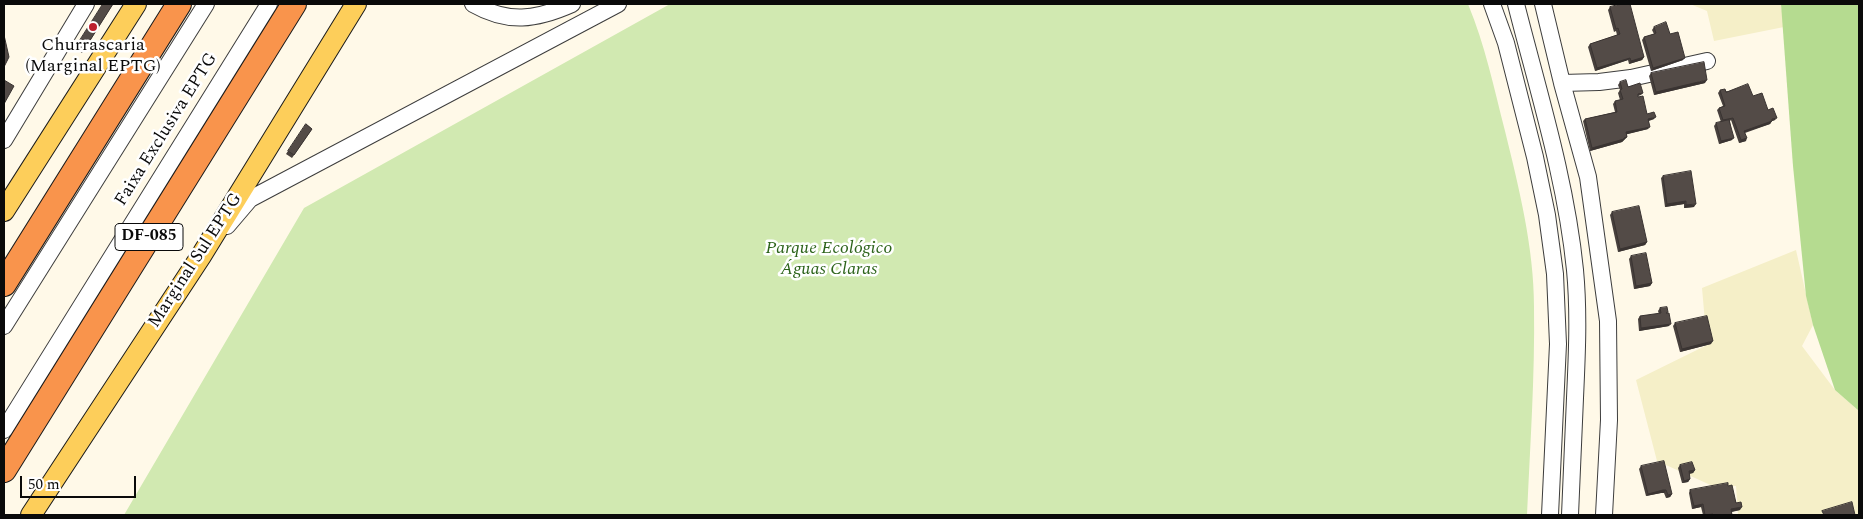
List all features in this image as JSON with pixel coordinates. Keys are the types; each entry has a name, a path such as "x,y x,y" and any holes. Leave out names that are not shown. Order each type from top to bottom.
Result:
{"highway":[{"path":"4,284 180,4"},
{"name":"DF-085","path":"4,470 294,4"}],"main road":[{"path":"4,211 136,4"},
{"name":"Marginal Sul EPTG","path":"31,515 201,256 356,4"}],"street":[{"path":"4,140 86,4"},
{"name":"Faixa Exclusiva EPTG","path":"4,326 206,4"},
{"name":"Faixa Exclusiva EPTG","path":"4,430 269,4"},
{"path":"473,4 494,14 517,18 536,17 572,4"},
{"path":"201,256 250,199 618,4"},
{"path":"1492,4 1506,43 1535,157 1547,215 1555,274 1558,344 1550,515"},
{"path":"1516,4 1560,178 1569,223 1575,269 1578,308 1570,515"},
{"path":"1543,4 1588,177 1608,321 1609,420 1604,515"},
{"path":"1562,83 1599,82 1630,78 1707,61"}],"shaded area":[{"path":"1690,4 1781,4 1784,27 1714,41 1707,11"},
{"path":"1796,250 1813,325 1802,346 1835,390 1859,411 1859,515 1738,515 1736,486 1715,487 1657,461 1636,380 1707,345 1702,288"}],"green space":[{"name":"Parque Ecológico Águas Claras","path":"670,4 1468,4 1493,83 1529,240 1534,307 1534,359 1527,515 124,515 304,208"},
{"path":"1781,4 1859,4 1859,411 1835,390 1813,325 1806,296 1793,166"}],"building":[{"name":"Churrascaria (Marginal EPTG)","path":"103,4 113,4 84,50 77,45"},
{"path":"1630,4 1644,57 1631,61 1630,58 1597,68 1590,44 1620,34 1618,28 1616,29 1610,7"},
{"path":"1666,22 1670,34 1678,32 1685,58 1653,68 1644,37 1656,33 1654,27"},
{"path":"4,35 9,57 4,67"},
{"path":"1704,62 1707,80 1656,92 1651,73"},
{"path":"4,80 14,86 4,104"},
{"path":"1626,80 1628,87 1640,83 1643,93 1638,94 1638,97 1643,96 1647,114 1654,112 1656,117 1648,119 1650,127 1626,132 1627,137 1624,139 1592,148 1585,119 1617,112 1615,101 1623,99 1620,82"},
{"path":"1748,84 1753,96 1762,93 1768,110 1773,108 1777,118 1744,131 1747,138 1741,140 1733,118 1723,120 1719,108 1725,106 1720,90 1725,89 1726,92"},
{"path":"1729,120 1734,138 1721,141 1716,123"},
{"path":"306,124 312,129 294,155 288,151"},
{"path":"1691,171 1696,204 1686,205 1686,201 1667,204 1663,176"},
{"path":"1639,206 1647,242 1620,249 1612,212"},
{"path":"1646,253 1652,283 1636,286 1631,256"},
{"path":"1667,307 1668,312 1666,313 1669,313 1671,324 1641,328 1640,316 1661,313 1660,308"},
{"path":"1707,316 1713,341 1682,349 1675,323"},
{"path":"1664,461 1672,494 1668,495 1666,490 1663,490 1648,494 1641,466"},
{"path":"1692,462 1695,470 1689,471 1690,479 1684,481 1680,465"},
{"path":"1728,483 1728,486 1732,485 1736,503 1741,502 1742,507 1731,509 1732,515 1705,515 1703,504 1694,506 1690,490"},
{"path":"1852,502 1855,515 1824,515 1822,511"}],"place":[{"name":"Churrascaria (Marginal EPTG)","path":"93,27"}]}
